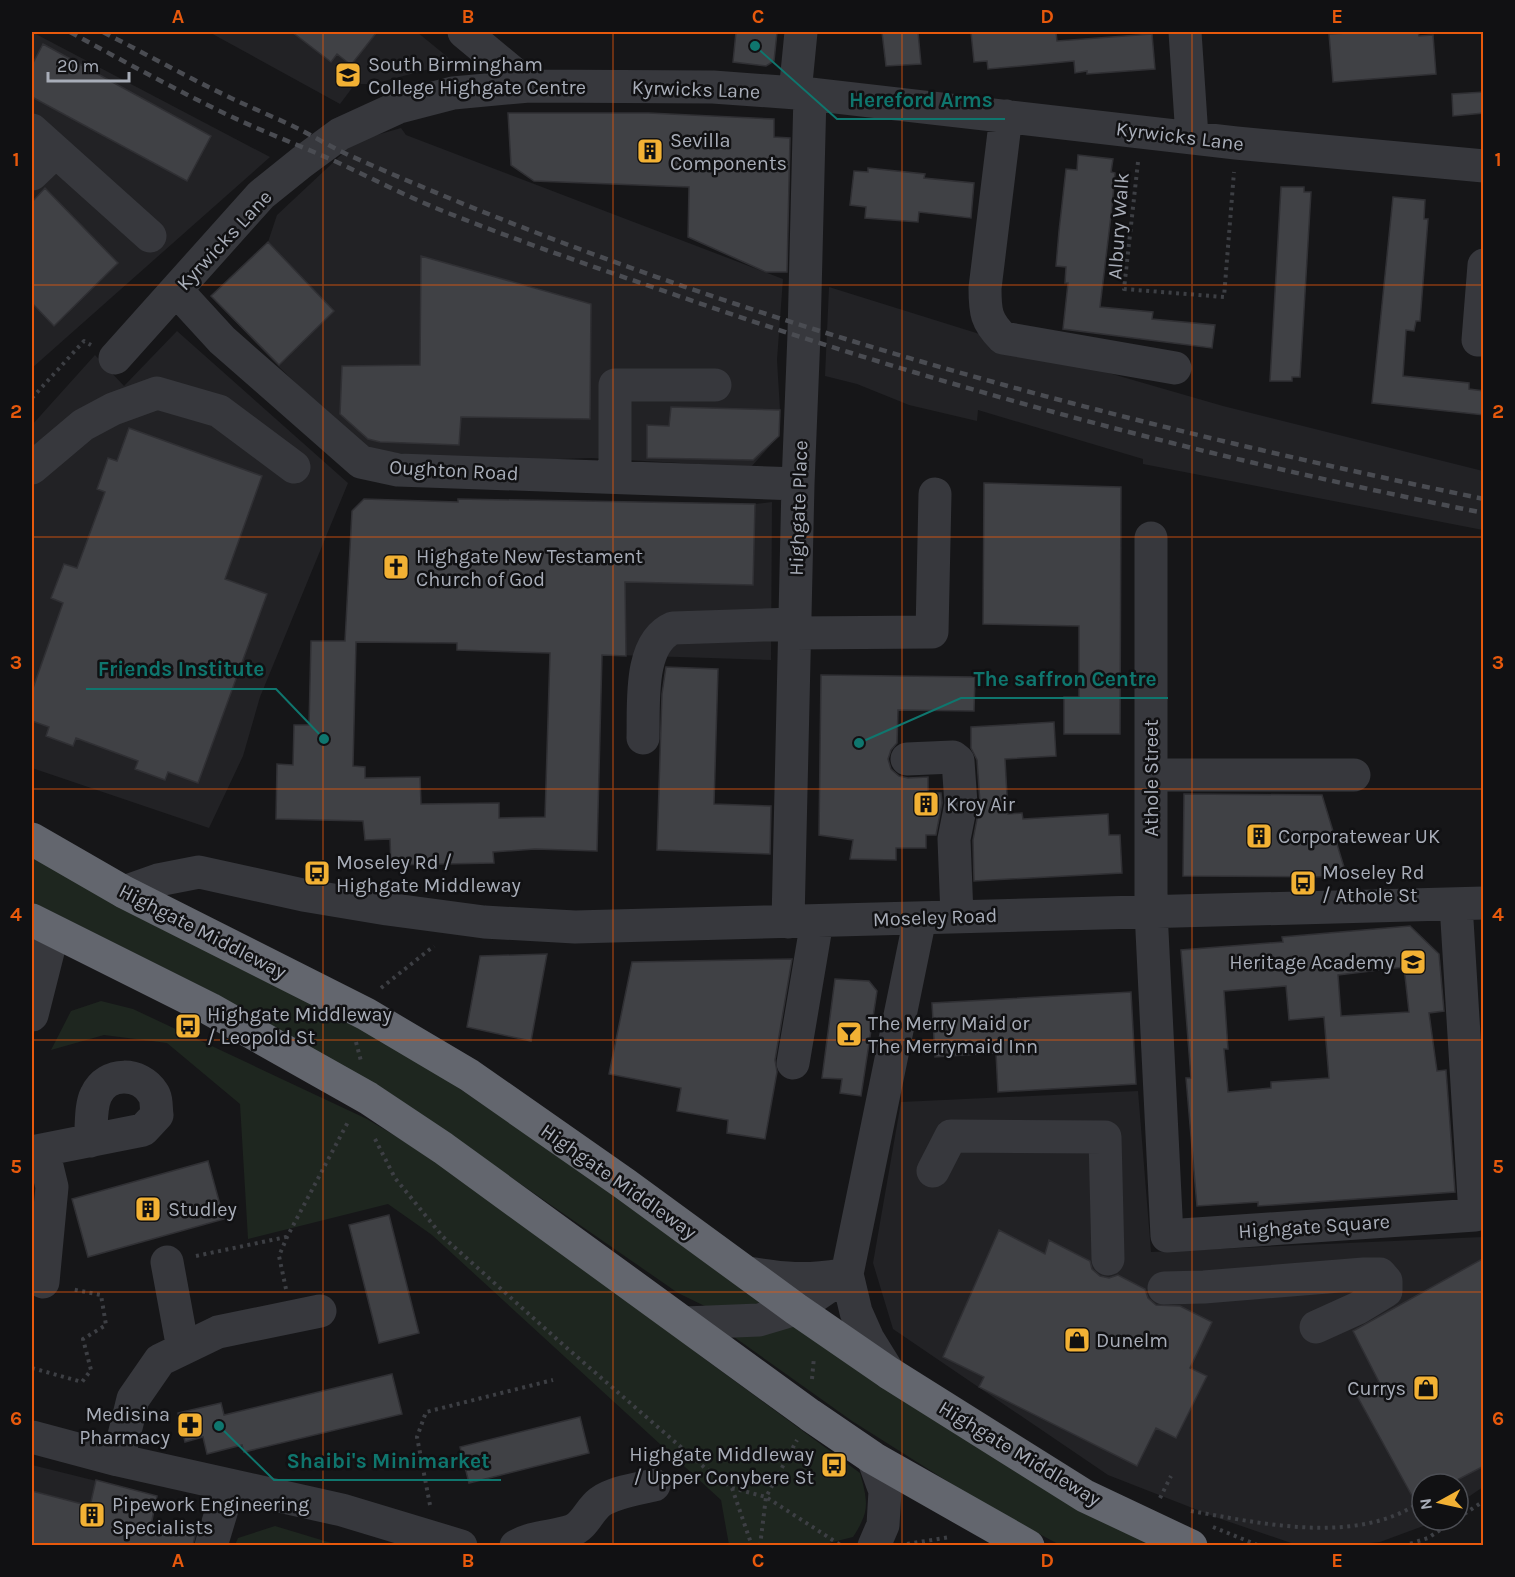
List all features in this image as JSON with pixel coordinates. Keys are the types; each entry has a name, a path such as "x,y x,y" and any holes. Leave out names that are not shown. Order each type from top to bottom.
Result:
{"highway":[{"name":"Highgate Middleway","path":"32,839 124,892 366,1014 469,1075 889,1373 1085,1496 1199,1541"},
{"path":"42,926 210,1009 368,1098 443,1148 810,1415 873,1458 1028,1545"}],"street":[{"path":"464,32 493,44 529,86"},
{"name":"Highgate Place","path":"793,1063 802,921 794,628 804,334 801,32"},
{"path":"1185,32 1192,137"},
{"name":"Kyrwicks Lane","path":"115,358 261,195 340,134 399,107 453,93 529,86 713,87 802,93 1236,143 1484,166"},
{"path":"1006,116 985,288 985,309 990,326 1003,338 1175,368"},
{"path":"32,130 43,163 150,236"},
{"path":"1484,265 1478,340 1484,340"},
{"name":"Oughton Road","path":"177,291 222,340 361,462 398,470 798,484"},
{"path":"615,477 615,385 715,385"},
{"path":"32,468 83,425 113,409 157,393 219,411 294,467"},
{"path":"643,738 645,672 654,646 664,632 673,628 794,628 933,632 935,494"},
{"name":"Athole Street","path":"1151,538 1151,911"},
{"path":"907,759 945,756 953,757 958,761 961,804 954,839 957,916"},
{"path":"1151,775 1354,775"},
{"name":"Moseley Road","path":"124,892 158,880 199,872 303,895 387,909 484,922 575,927 1470,903"},
{"name":"Highgate Square","path":"1151,911 1167,1236 1475,1215 1470,903"},
{"path":"889,1373 868,1339 856,1312 847,1274 920,918"},
{"path":"32,1015 42,926"},
{"path":"933,1171 951,1136 1105,1137 1107,1259"},
{"path":"43,1282 52,1187 37,1151 90,1141"},
{"path":"167,1262 183,1349"},
{"path":"748,1273 784,1279 814,1280 847,1274"},
{"path":"685,1323 759,1320 796,1309 847,1274"},
{"path":"1164,1288 1364,1274 1380,1274 1386,1281 1386,1291 1379,1296 1316,1327"},
{"path":"118,1460 133,1399 160,1360 218,1332 306,1314"},
{"path":"32,1437 118,1460 342,1510 448,1542"},
{"path":"873,1458 885,1491 883,1526 874,1545"},
{"path":"516,1545 535,1538 572,1531 580,1526 601,1501 654,1485"},
{"path":"211,1545 230,1486"}],"path":[{"name":"Albury Walk","path":"1142,132 1124,288 1224,297 1236,143"},
{"path":"32,398 84,341 115,358"},
{"path":"373,995 442,939"},
{"path":"306,1314 279,1256 349,1119 356,1123"},
{"path":"371,1132 394,1178 443,1237 576,1357 705,1468 732,1488 766,1497 842,1545"},
{"path":"167,1262 287,1237"},
{"path":"32,1368 82,1382 91,1370 83,1339 106,1325 101,1295"},
{"path":"448,1542 417,1437 426,1412 553,1380"},
{"path":"1157,1505 1171,1476"},
{"path":"732,1488 752,1545"},
{"path":"1470,1509 1484,1501"},
{"path":"1180,1509 1248,1521 1317,1529 1380,1521 1402,1514 1410,1509"},
{"path":"1199,1541 1212,1526 1260,1545"},
{"path":"1404,1545 1428,1538 1437,1532"}],"shaded area":[{"path":"32,32 270,157 32,368"},
{"name":"South Birmingham College Highgate Centre","path":"209,32 417,32 450,59 441,66 373,84 355,84 340,104"},
{"path":"401,128 406,135 783,279 777,360 779,436 751,467 591,458 458,462 363,448 278,366 211,296 268,242 277,215 356,141"},
{"path":"829,287 1050,356 1223,406 1483,471 1483,530 1143,464 1143,459 978,410 977,421 909,405 857,384 825,376"},
{"path":"177,331 348,483 260,697 243,756 209,828 32,768 32,425 95,355 124,386"},
{"path":"458,499 755,504 772,502 771,660 457,650"},
{"path":"32,852 401,1049 584,1173 760,1303 717,1312 678,1293 385,1090 274,1028 32,903"},
{"path":"101,1001 133,1009 367,1119 459,1174 534,1227 702,1357 860,1473 866,1506 853,1537 821,1545 729,1545 721,1500 432,1235 388,1204 248,1239 240,1104 167,1043 104,1035 51,1050 71,1011"},
{"path":"1138,1091 1151,1252 1483,1237 1483,1487 1470,1496 1470,1472 1410,1472 1410,1531 1380,1542 1338,1546 1297,1545 1218,1518 1108,1475 893,1329 873,1263 901,1102"},
{"path":"791,1325 1160,1545 1060,1545 985,1505 852,1421 727,1332"},
{"name":"Pipework Engineering Specialists","path":"32,1465 157,1496 151,1524 181,1532 177,1545 32,1546"},
{"path":"275,1526 338,1545 235,1545 238,1538"}],"building":[{"path":"292,32 377,32 351,65 337,54 331,62"},
{"path":"736,32 777,32 774,61 766,66 733,62"},
{"path":"882,32 918,32 921,64 886,66"},
{"path":"971,32 1056,32 1057,41 1152,34 1155,69 1075,73 1074,61 988,69 987,61 974,62"},
{"path":"1418,32 1419,36 1433,35 1436,74 1333,82 1329,34"},
{"path":"43,44 211,136 187,181 32,97 32,65"},
{"path":"1484,92 1484,113 1453,116 1452,94"},
{"name":"Sevilla Components","path":"508,113 649,113 774,119 774,137 790,138 787,272 766,272 688,237 689,187 534,181 511,165"},
{"path":"1078,155 1113,159 1111,172 1115,173 1100,307 1153,312 1152,319 1215,325 1212,348 1063,329 1068,283 1065,283 1066,267 1056,266 1059,231 1066,169 1077,170"},
{"path":"868,168 925,174 924,178 974,183 971,218 919,212 918,222 865,218 866,207 850,205 854,171 868,172"},
{"path":"1281,187 1304,187 1304,192 1311,192 1300,377 1292,377 1292,381 1270,381"},
{"path":"45,188 118,263 54,326 32,303 32,202"},
{"path":"1393,197 1425,200 1424,219 1428,219 1420,321 1416,321 1414,331 1406,330 1403,376 1469,383 1469,389 1484,391 1484,415 1372,403"},
{"path":"268,242 334,311 279,365 211,296"},
{"path":"421,256 591,304 590,419 461,417 459,445 380,442 368,439 340,414 342,366 420,365"},
{"path":"671,407 780,410 779,436 753,460 647,458 647,425 669,426"},
{"path":"129,428 262,476 225,579 267,594 198,783 168,772 165,780 135,769 138,761 76,738 73,746 46,736 49,727 32,721 32,691 63,603 51,598 64,564 77,568 105,492 97,489 108,458 117,461"},
{"path":"984,483 1121,487 1120,734 1064,734 1064,697 1079,697 1079,626 983,624"},
{"path":"364,499 755,504 753,585 625,582 626,656 602,655 597,851 535,849 493,852 494,863 391,865 390,839 365,840 363,821 276,819 277,764 293,765 294,725 309,725 311,641 345,641 352,511","holes":["356,642 457,643 457,650 550,653 545,817 499,818 499,803 421,804 420,777 365,778 365,767 353,766"]},
{"path":"666,667 718,669 714,804 771,806 770,854 657,850 662,694"},
{"path":"821,675 975,677 974,711 898,710 897,743 888,759 891,769 899,776 908,778 928,777 928,793 941,793 942,803 936,835 926,835 926,848 896,848 896,860 850,859 853,840 819,835"},
{"path":"1054,722 1056,756 1005,759 1008,814 1022,813 1023,819 1108,814 1109,835 1120,835 1122,873 974,881 973,840 980,803 977,760 971,748 971,727"},
{"name":"Corporatewear UK","path":"1184,794 1322,795 1347,877 1183,876"},
{"path":"1410,926 1439,954 1444,1011 1429,1013 1437,1071 1446,1070 1455,1192 1258,1206 1258,1202 1197,1206 1186,1078 1191,1078 1181,950 1283,942 1282,937","holes":["1404,967 1409,1012 1341,1016 1338,975","1286,986 1289,1020 1324,1017 1329,1078 1271,1082 1271,1088 1228,1092 1224,1049 1228,1049 1224,991"]},
{"path":"547,954 531,1041 467,1027 480,956"},
{"path":"792,959 775,1060 777,1072 765,1139 727,1133 728,1120 677,1111 681,1088 609,1074 632,962"},
{"name":"The Merry Maid or The Merrymaid Inn","path":"835,979 869,981 877,991 861,1096 840,1093 842,1079 822,1078"},
{"path":"1131,992 1136,1084 998,1092 996,1053 935,1057 932,1003"},
{"name":"Studley","path":"208,1161 224,1219 88,1257 72,1199"},
{"path":"389,1215 419,1333 379,1343 349,1225"},
{"name":"Dunelm","path":"999,1230 1045,1254 1049,1240 1090,1261 1092,1269 1100,1276 1109,1278 1118,1275 1145,1289 1148,1298 1156,1305 1180,1306 1212,1322 1190,1368 1207,1376 1176,1438 1156,1428 1137,1466 979,1387 984,1377 943,1357"},
{"name":"Currys","path":"1484,1258 1484,1466 1470,1473 1410,1472 1410,1492 1356,1394 1379,1382 1353,1331"},
{"path":"392,1374 402,1414 244,1452 242,1445 207,1454 203,1437 185,1442 178,1413 221,1403 224,1415"},
{"path":"580,1417 589,1453 469,1483 460,1447"},
{"name":"Pipework Engineering Specialists","path":"96,1480 157,1496 151,1525 195,1536 193,1545 32,1545 32,1491 90,1506"}],"railway":[{"path":"70,32 230,116 430,206 670,293 870,359 1073,417 1278,469 1484,513"},
{"path":"103,32 353,157 489,214 628,267 909,358 1052,398 1339,468 1484,499"}],"place":[{"name":"Hereford Arms","path":"755,46"},
{"name":"South Birmingham College Highgate Centre","path":"348,75"},
{"name":"Sevilla Components","path":"650,151"},
{"name":"Highgate New Testament Church of God","path":"396,567"},
{"name":"Friends Institute","path":"324,739"},
{"name":"The saffron Centre","path":"859,743"},
{"name":"Kroy Air","path":"926,804"},
{"name":"Corporatewear UK","path":"1259,836"},
{"name":"Moseley Rd / Highgate Middleway","path":"317,873"},
{"name":"Moseley Rd / Athole St","path":"1303,883"},
{"name":"Heritage Academy","path":"1413,962"},
{"name":"Highgate Middleway / Leopold St","path":"188,1026"},
{"name":"The Merry Maid or The Merrymaid Inn","path":"849,1034"},
{"name":"Studley","path":"148,1209"},
{"name":"Dunelm","path":"1077,1340"},
{"name":"Currys","path":"1426,1388"},
{"name":"Medisina Pharmacy","path":"190,1425"},
{"name":"Shaibi's Minimarket","path":"219,1426"},
{"name":"Highgate Middleway / Upper Conybere St","path":"834,1465"},
{"name":"Pipework Engineering Specialists","path":"92,1515"}]}
